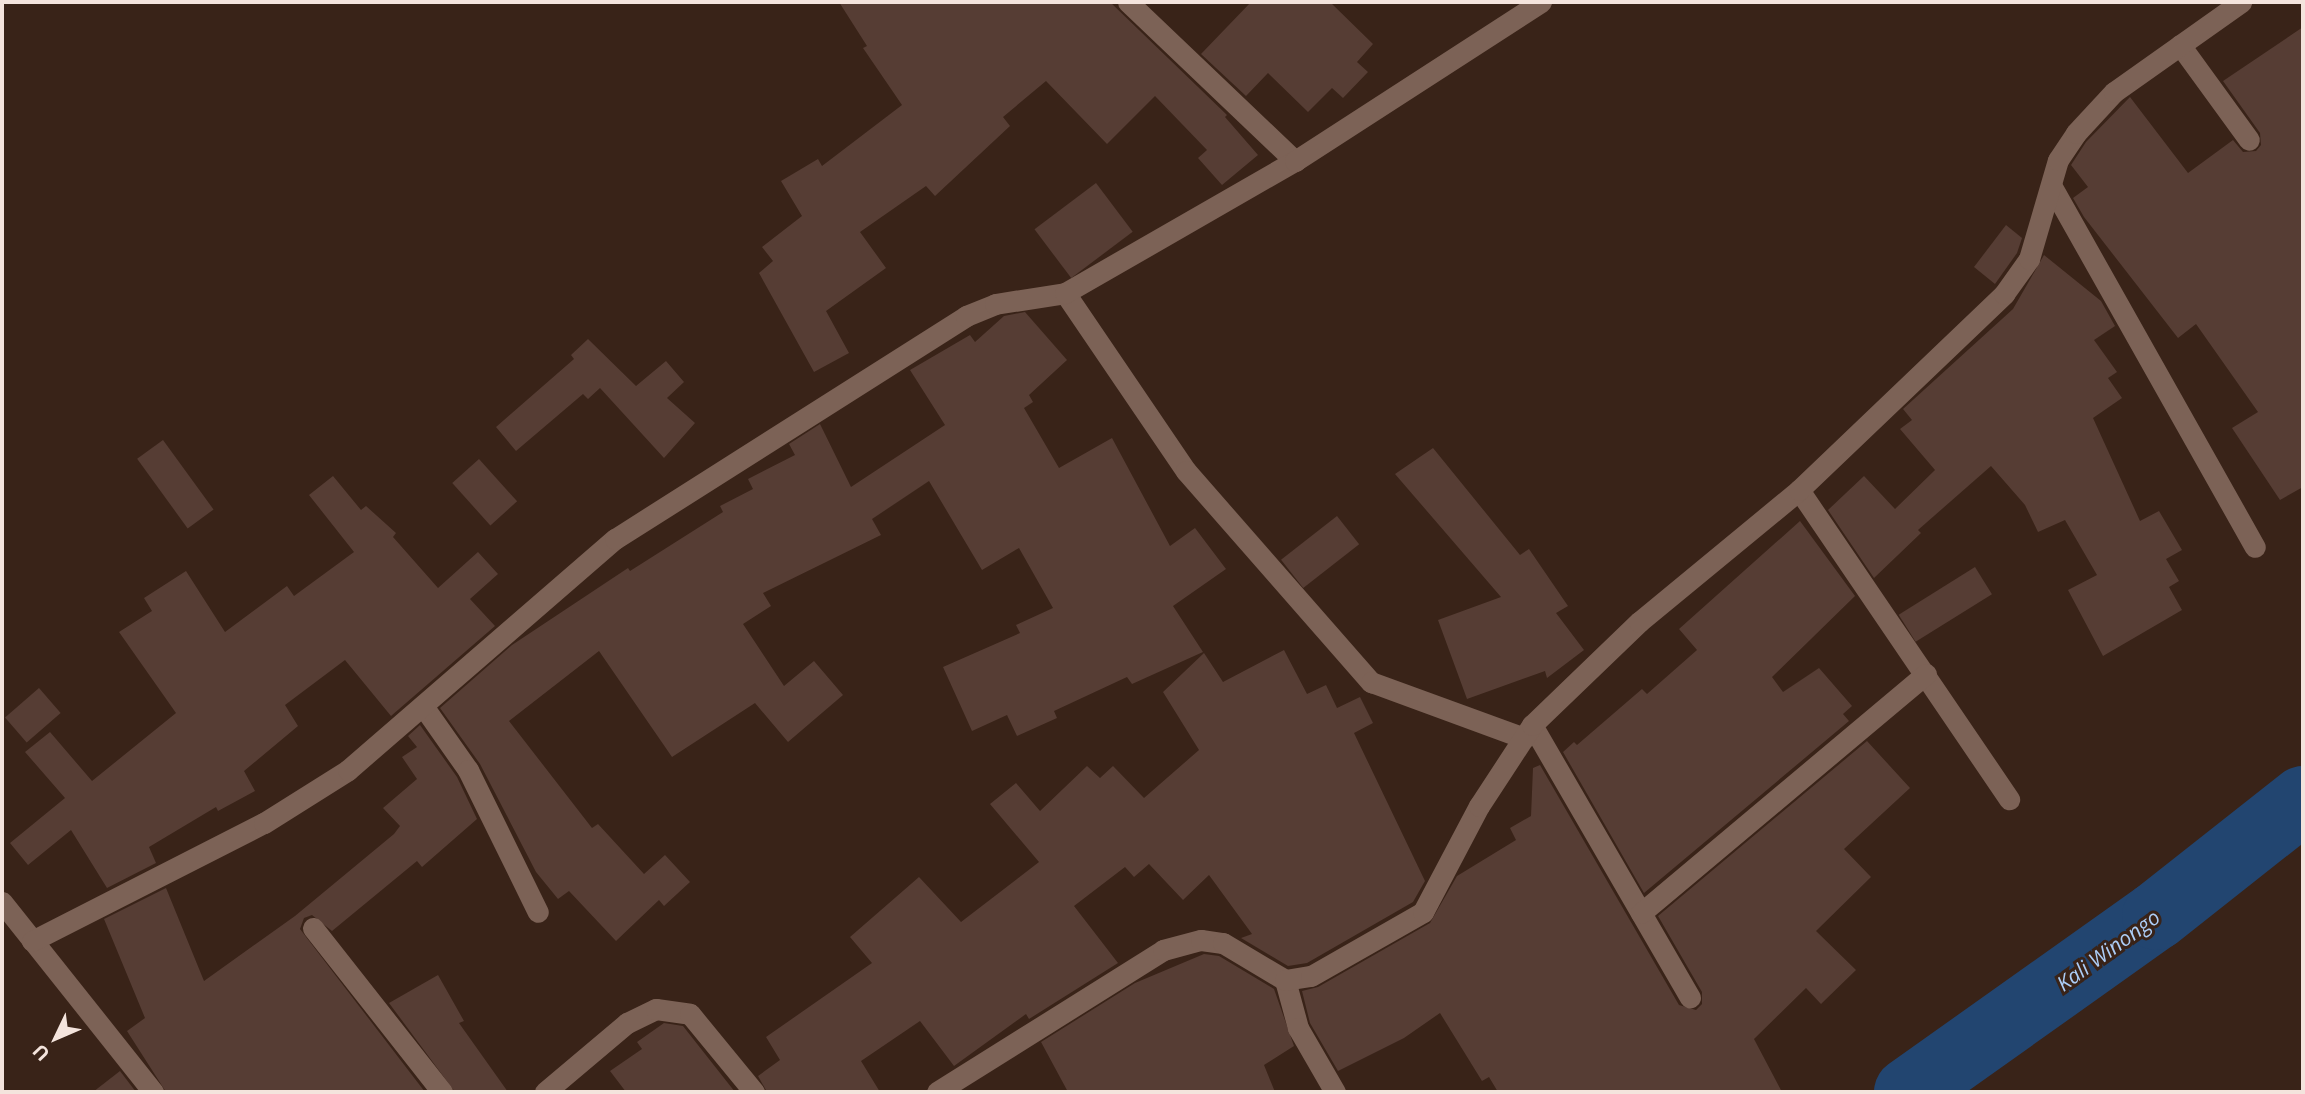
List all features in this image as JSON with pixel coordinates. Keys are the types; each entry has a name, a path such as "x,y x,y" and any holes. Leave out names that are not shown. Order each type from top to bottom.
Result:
{"street":[{"path":"1128,2 1295,161"},
{"path":"32,941 264,823 348,770 615,539 966,316 995,303 1065,293 1295,161 1541,2"},
{"path":"944,1090 1163,950 1201,940 1223,943 1285,980 1311,976 1423,912 1479,806 1528,731 1639,622 1799,490 2004,294 2029,259 2058,160 2076,133 2114,92 2241,2"},
{"path":"2180,45 2249,140"},
{"path":"2052,187 2255,547"},
{"path":"1065,293 1186,471 1371,682 1528,731 1641,913 1690,998"},
{"path":"1799,490 2009,799"},
{"path":"1641,913 1926,674"},
{"path":"423,706 468,770 538,912"},
{"path":"2,902 153,1092"},
{"path":"313,928 442,1092"},
{"path":"1285,980 1298,1028 1335,1092"},
{"path":"545,1092 628,1023 656,1009 690,1014 754,1092"}],"building":[{"path":"839,2 1110,2 1227,115 1225,117 1258,155 1222,185 1198,158 1207,150 1155,96 1107,144 1046,81 1003,117 1010,126 935,196 926,186 860,232 886,268 826,311 849,353 814,372 759,273 773,261 762,247 802,216 781,181 818,159 822,166 902,105 863,48 867,46"},
{"path":"1251,2 1330,2 1373,44 1357,62 1368,72 1343,98 1332,88 1308,112 1268,73 1246,96 1201,54"},
{"path":"2303,27 2303,487 2280,500 2232,428 2258,412 2196,324 2178,338 2084,217 2073,198 2088,187 2071,165 2086,142 2130,97 2188,173 2233,140 2243,152 2256,151 2261,145 2260,133 2223,81"},
{"path":"1096,183 1133,232 1071,278 1035,229"},
{"path":"2006,225 2022,238 2017,253 1995,284 1974,267"},
{"path":"2044,255 2101,301 2115,326 2094,340 2117,372 2108,378 2122,398 2093,418 2140,521 2159,511 2182,550 2166,559 2179,581 2169,587 2182,610 2103,656 2068,590 2097,575 2065,520 2038,532 2025,505 1991,466 1918,530 1921,533 1874,578 1828,510 1864,476 1895,509 1935,470 1900,429 1912,420 1903,409 2013,309"},
{"path":"1025,312 1067,360 1029,395 1033,402 1024,408 1059,468 1112,438 1170,546 1195,528 1226,569 1173,606 1203,652 1132,684 1127,677 1054,711 1057,718 1017,736 1007,715 972,731 943,667 1020,633 1016,625 1053,608 1019,548 982,570 929,481 872,519 881,535 763,593 771,606 743,624 784,686 814,661 843,695 788,742 755,703 672,757 599,651 509,721 592,828 598,824 644,874 665,855 690,882 664,906 659,900 616,941 569,891 558,899 536,872 480,764 440,708 512,645 628,568 630,571 723,512 720,506 753,489 748,479 795,455 789,444 820,424 851,487 945,425 910,370 970,335 975,342 1004,316"},
{"path":"588,339 636,386 666,361 684,382 667,398 695,423 664,458 600,388 588,399 583,394 516,451 496,427 574,359 571,355"},
{"path":"163,440 214,510 188,528 137,459"},
{"path":"1433,448 1520,555 1529,549 1568,606 1556,613 1584,650 1547,678 1545,671 1467,699 1438,620 1501,597 1395,474"},
{"path":"479,459 517,501 490,525 452,483"},
{"path":"333,476 361,510 366,506 396,533 393,537 438,588 478,552 498,574 470,599 495,626 391,716 345,660 285,705 298,726 244,771 255,791 218,811 216,807 149,847 156,863 107,888 71,830 28,865 10,843 65,798 25,752 50,732 92,781 176,713 119,632 152,611 144,598 186,571 225,632 287,586 294,596 354,552 309,495"},
{"path":"1337,516 1359,544 1303,588 1281,560"},
{"path":"1800,521 1855,596 1772,677 1783,692 1819,668 1852,706 1843,714 1849,721 1644,893 1563,752 1574,742 1577,745 1642,689 1647,694 1697,650 1679,629"},
{"path":"1975,567 1992,594 1916,642 1899,615"},
{"path":"1284,650 1307,694 1326,685 1337,708 1360,697 1373,723 1354,733 1425,881 1413,902 1307,963 1288,966 1241,938 1252,934 1209,875 1183,900 1149,864 1134,877 1125,867 1074,906 1118,963 1029,1019 1026,1014 954,1066 920,1021 861,1061 880,1092 767,1092 758,1076 780,1060 766,1037 872,963 850,937 919,877 961,922 1039,862 990,804 1016,783 1040,811 1087,766 1100,778 1113,766 1144,798 1199,750 1163,692 1204,653 1223,682"},
{"path":"39,688 61,713 27,742 5,718"},
{"path":"420,725 457,777 477,819 422,867 417,861 332,931 312,915 304,918 300,929 425,1092 166,1092 127,1031 145,1018 104,919 166,888 204,981 295,916 394,834 400,826 383,808 417,779 402,757 417,747 408,736"},
{"path":"1867,741 1910,788 1844,849 1871,877 1816,931 1856,970 1821,1004 1806,988 1754,1039 1782,1092 1498,1092 1489,1077 1482,1081 1440,1013 1404,1038 1338,1071 1310,1023 1302,991 1318,987 1430,923 1457,876 1516,840 1510,828 1531,816 1533,768 1540,765 1679,1005 1696,1010 1702,1004 1702,992 1658,916"},
{"path":"1204,954 1219,956 1274,989 1294,1046 1264,1065 1275,1092 1068,1092 1041,1042 1135,983"},
{"path":"438,975 464,1021 459,1023 508,1092 455,1092 389,1003"},
{"path":"664,1023 683,1026 735,1092 626,1092 610,1071 642,1049 637,1042"},
{"path":"120,1071 136,1092 93,1092"}],"waterway":[{"name":"Kali Winongo","path":"1908,1092 2156,916 2303,800"}]}
